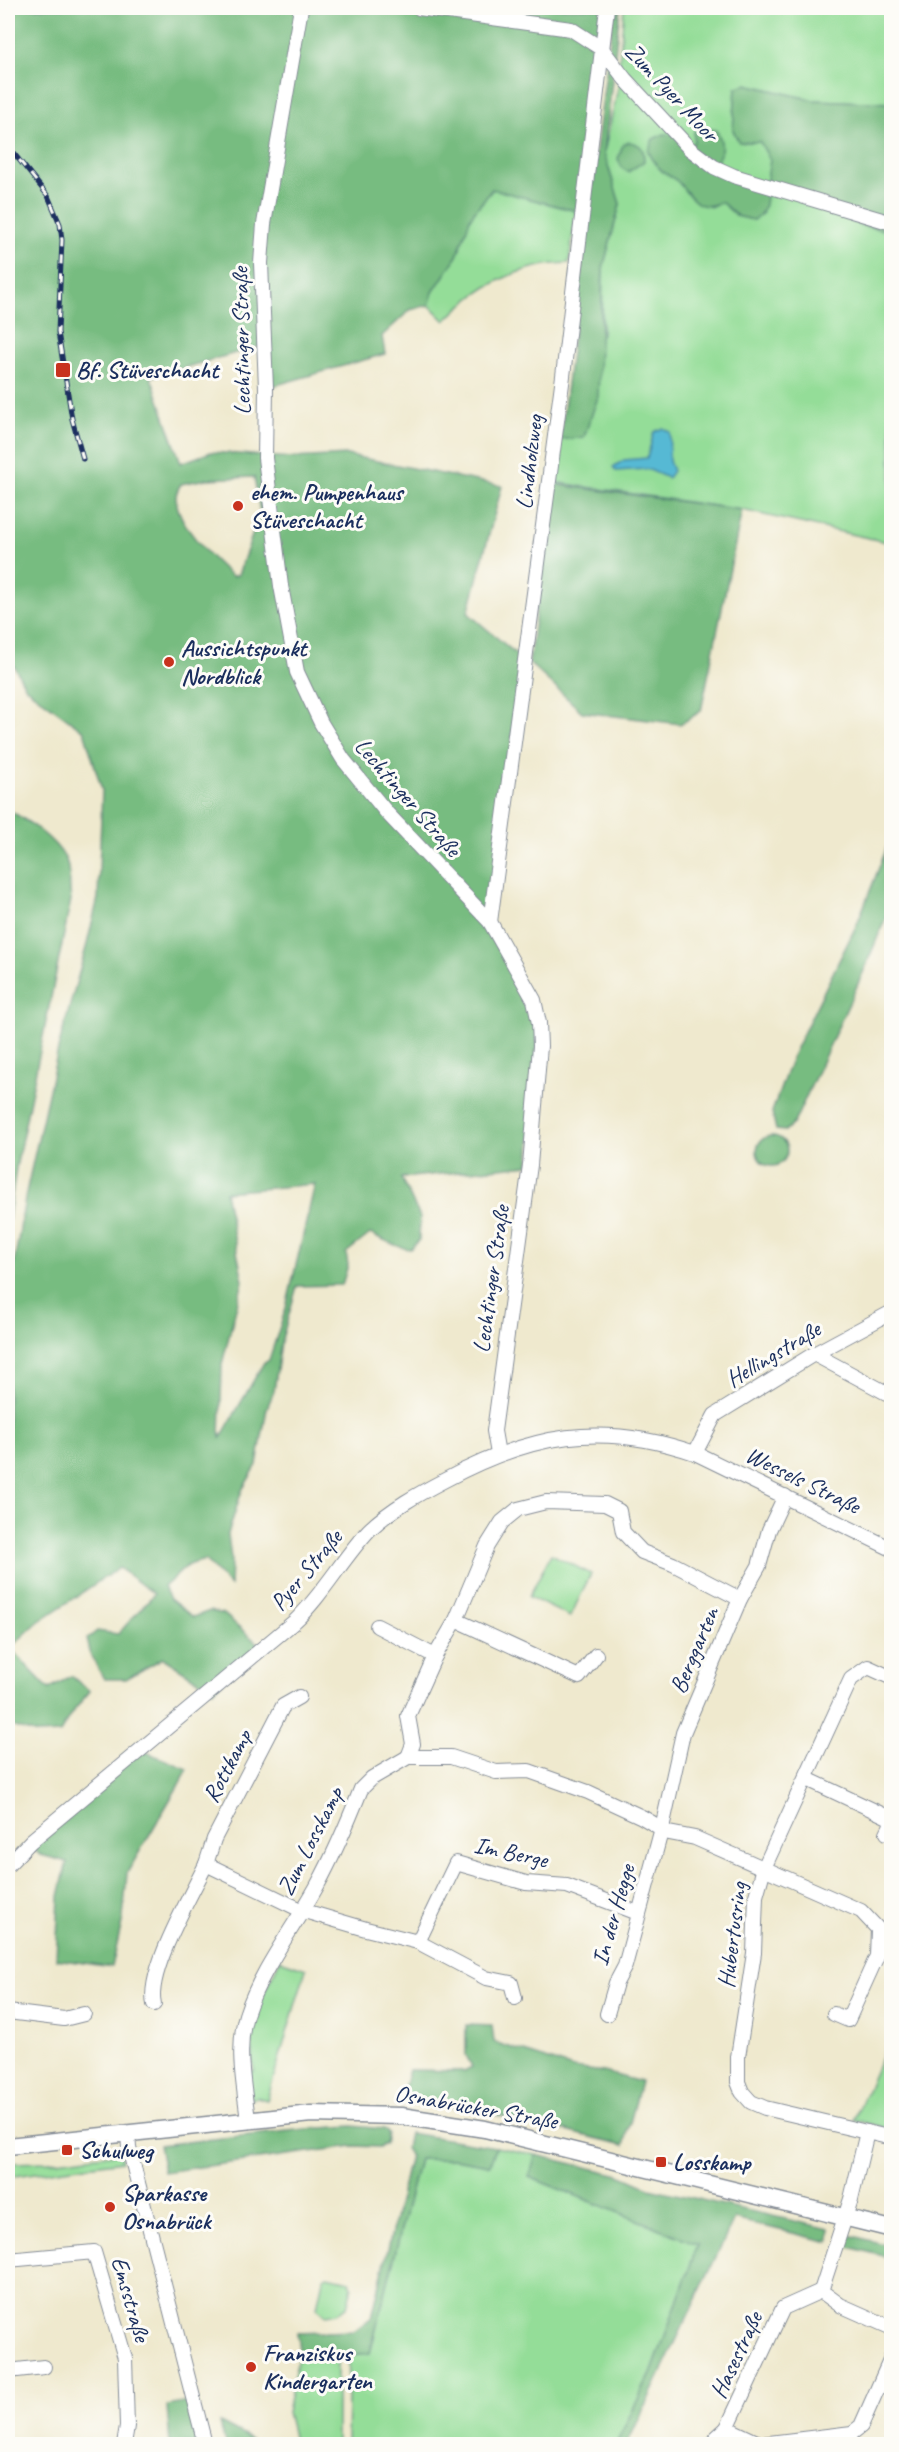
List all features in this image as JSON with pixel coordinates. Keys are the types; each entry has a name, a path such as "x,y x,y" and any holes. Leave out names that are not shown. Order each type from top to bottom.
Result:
{"street":[{"name":"Lechtinger Straße","path":"301,8 264,224 261,262 266,388 265,458 281,586 297,672 321,723 343,759 372,796 490,922 534,1000 539,1023 540,1046 530,1165 494,1431 498,1454"},
{"name":"Zum Pyer Moor","path":"419,8 558,25 571,29 602,49 625,79 675,135 714,167 734,176 891,223"},
{"name":"Lindholzweg","path":"490,922 563,376 607,8"},
{"name":"Hellingstraße","path":"695,1453 715,1415 814,1354 891,1312"},
{"path":"814,1354 891,1396"},
{"name":"Pyer Straße","path":"8,1865 31,1841 294,1622 315,1601 369,1531 418,1494 498,1454 525,1445 579,1435 633,1437 664,1443 695,1453"},
{"name":"Wessels Straße","path":"695,1453 891,1549"},
{"name":"Berggarten","path":"662,1828 683,1733 740,1599 759,1566 769,1530 785,1496"},
{"path":"740,1599 673,1564 642,1552 624,1532 619,1511 605,1504 546,1502 518,1509 502,1522 487,1546 456,1620 435,1656 408,1716 413,1744 408,1757 451,1757 496,1772 530,1771 588,1792 669,1833 695,1838 861,1911 878,1929 877,1956 848,2020 834,2014"},
{"path":"456,1620 579,1677 596,1655"},
{"path":"377,1626 435,1656"},
{"name":"Hubertusring","path":"891,1678 868,1667 851,1679 807,1779 764,1868 756,1896 754,1953 738,2057 738,2082 742,2092 751,2102 765,2108 891,2139"},
{"name":"Rottkamp","path":"154,2004 151,1993 159,1964 206,1864 214,1839 283,1706 299,1697"},
{"name":"Zum Losskamp","path":"248,2120 240,2058 246,2016 254,1996 301,1910 317,1886 361,1790 372,1778 408,1757"},
{"path":"807,1779 890,1818 891,1825 887,1833"},
{"name":"In der Hegge","path":"607,2014 616,1983 625,1966 662,1828"},
{"name":"Im Berge","path":"418,1942 456,1863 526,1883 567,1886 638,1913"},
{"path":"206,1864 301,1910 418,1942 486,1978 511,1983 515,1998"},
{"path":"8,2012 64,2019 84,2014"},
{"name":"Osnabrücker Straße","path":"8,2146 311,2114 375,2114 441,2121 508,2134 891,2229"},
{"path":"867,2132 821,2291 840,2305 891,2328"},
{"path":"128,2133 129,2148 205,2445"},
{"name":"Emsstraße","path":"8,2260 94,2252 125,2358 127,2426 124,2445"},
{"name":"Hasestraße","path":"713,2445 716,2438 727,2428 783,2308 821,2291"},
{"name":"Hasestraße","path":"727,2428 761,2444 852,2433 861,2426 891,2356"},
{"path":"8,2371 44,2367"}],"green space":[{"path":"8,8 602,8 577,211 492,189 471,216 457,256 433,292 429,305 410,310 382,336 385,354 266,388 264,345 151,377 181,463 211,452 292,458 347,455 502,486 468,613 522,659 490,922 539,1023 529,1165 401,1178 420,1217 419,1240 410,1249 370,1234 346,1253 348,1265 342,1285 297,1286 281,1342 274,1391 267,1408 257,1465 242,1490 228,1534 231,1559 230,1586 205,1560 188,1565 164,1587 170,1599 193,1617 210,1611 224,1614 263,1648 213,1690 163,1658 126,1679 104,1679 91,1656 87,1639 97,1631 118,1634 154,1594 119,1568 38,1622 10,1648 49,1689 71,1676 90,1691 71,1714 60,1733 37,1734 8,1725 8,1283 14,1264 26,1193 59,1045 98,898 102,790 84,731 26,688 8,655","holes":["254,477 261,518 253,533 238,575 232,576 197,541 182,518 176,494 181,484 206,479","315,1184 286,1308 269,1360 263,1364 220,1439 222,1364 243,1281 225,1192"]},
{"path":"614,8 620,8 604,153 620,204 603,268 598,397 584,437 560,440"},
{"path":"624,8 891,8 891,103 813,100 746,84 736,88 733,130 739,142 760,142 770,160 842,216 864,226 891,231 891,543 742,510 553,482 560,440 602,333 603,268 620,204 604,153 621,73 619,64","holes":["694,141 714,167 763,213 753,220 737,216 721,202 710,207 688,195 678,181 662,171 648,151 690,149"]},
{"path":"746,84 813,100 891,103 891,231 864,226 816,208 767,185 765,205 758,217 753,220 737,216 721,202 706,206 696,202 678,182 660,169 648,151 653,139 664,134 675,135 689,148 694,141 694,131 700,128 716,130 721,140 721,149 714,167 766,185 770,160 760,142 739,142 733,130 736,88"},
{"path":"629,142 641,148 644,161 628,172 622,168 618,159 623,144"},
{"path":"493,189 576,211 569,263 534,268 501,279 472,297 445,321 429,305 433,292 457,256 471,216"},
{"path":"553,484 742,510 701,711 681,724 582,712 529,663"},
{"path":"8,810 40,830 65,858 71,900 16,1168 8,1225"},
{"path":"891,837 891,905 862,975 794,1123 785,1131 776,1130 772,1112 793,1054 857,924"},
{"path":"772,1136 778,1137 786,1145 786,1157 778,1165 772,1166 766,1165 758,1157 757,1151 758,1145 766,1137"},
{"path":"551,1554 591,1574 570,1617 529,1597"},
{"path":"141,1750 188,1769 127,1873 123,1918 112,1967 56,1959 59,1896 67,1862 41,1855 27,1845"},
{"path":"280,1960 306,1969 267,2100 256,2097 251,2100 247,2072 254,2071 253,2015"},
{"path":"466,2025 492,2026 494,2042 573,2068 604,2072 641,2082 624,2145 485,2113 400,2103 409,2070 464,2071 472,2067 466,2055"},
{"path":"891,2035 892,2129 854,2120"},
{"path":"352,2126 384,2129 388,2133 386,2144 380,2147 353,2146 164,2172 159,2145 306,2129"},
{"path":"409,2133 496,2147 490,2165 455,2159 419,2159 370,2353 319,2358 299,2351 297,2333 354,2331 372,2317 410,2155 406,2148"},
{"path":"496,2147 536,2155 529,2177 698,2244 653,2369 616,2444 347,2444 349,2355 370,2353 419,2159 455,2159 489,2165"},
{"path":"120,2153 122,2161 8,2177 8,2163 48,2162"},
{"path":"536,2155 619,2175 649,2188 830,2229 830,2242 734,2219 627,2444 616,2444 653,2369 698,2244 529,2177"},
{"path":"849,2235 891,2246 891,2258 841,2245"},
{"path":"327,2276 349,2281 352,2287 347,2307 337,2313 326,2315 317,2308 323,2279"},
{"path":"299,2351 319,2358 337,2356 337,2444 295,2444 287,2412"},
{"path":"187,2402 198,2444 170,2444 167,2406"},
{"path":"220,2423 251,2439 252,2444 225,2444"}],"water":[{"path":"663,428 670,432 669,461 673,471 668,478 647,469 616,471 613,467 624,460 647,458 654,432"}],"railway":[{"path":"8,146 48,196 60,224 62,240 58,332 72,419 83,459"}],"place":[{"name":"Bf. Stüveschacht","path":"63,370"},
{"name":"ehem. Pumpenhaus Stüveschacht","path":"238,506"},
{"name":"Aussichtspunkt Nordblick","path":"169,662"},
{"name":"Schulweg","path":"67,2150"},
{"name":"Losskamp","path":"661,2162"},
{"name":"Sparkasse Osnabrück","path":"110,2207"},
{"name":"Franziskus Kindergarten","path":"251,2367"}]}
